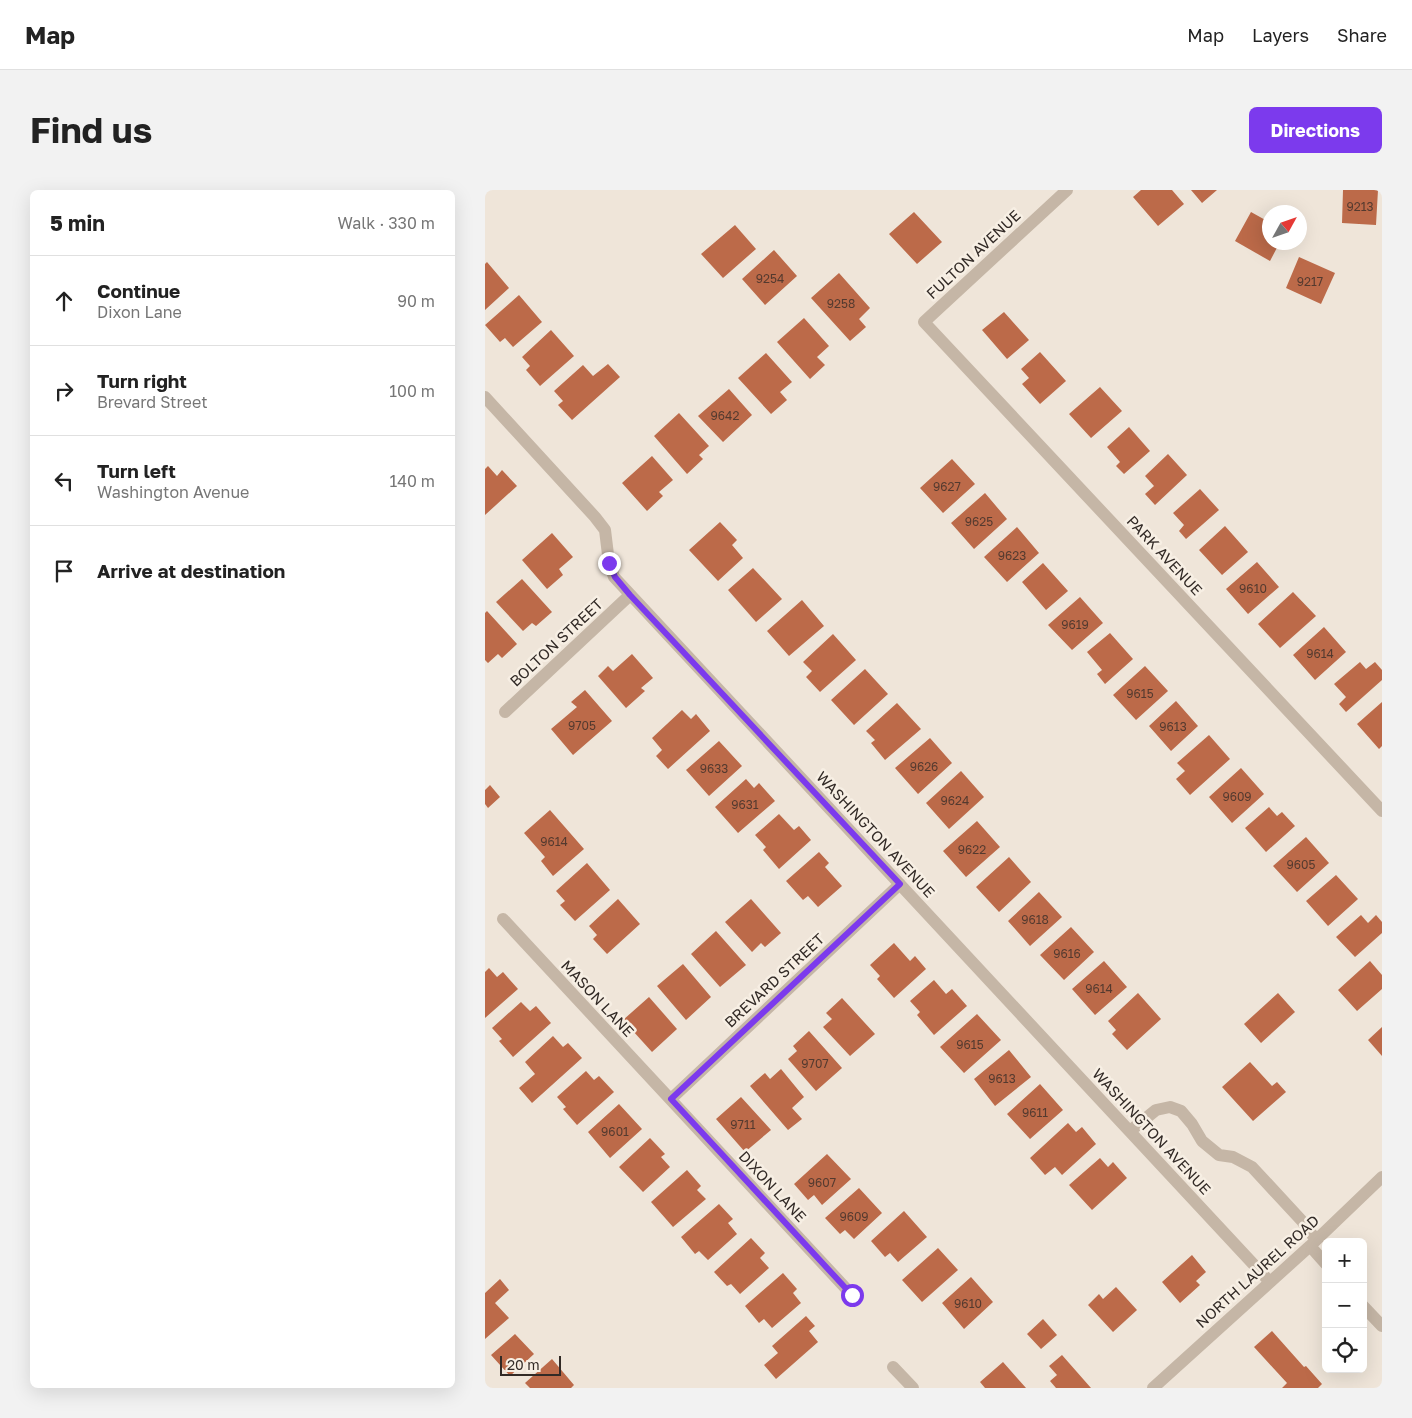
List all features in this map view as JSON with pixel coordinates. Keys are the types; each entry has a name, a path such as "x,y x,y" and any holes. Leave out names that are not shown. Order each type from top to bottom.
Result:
{"street":[{"name":"FULTON AVENUE","path":"924,322 1067,190"},
{"name":"PARK AVENUE","path":"924,322 1382,811"},
{"name":"WASHINGTON AVENUE","path":"485,397 605,530 609,563 615,577 630,595 1269,1281"},
{"name":"BOLTON STREET","path":"505,712 630,595"},
{"name":"BREVARD STREET","path":"671,1099 900,884"},
{"name":"MASON LANE","path":"503,919 671,1099"},
{"name":"DIXON LANE","path":"671,1099 852,1295"},
{"path":"1130,1131 1157,1110 1171,1107 1181,1111 1192,1124 1202,1141 1219,1155 1233,1157 1252,1167 1302,1221 1322,1258"},
{"name":"NORTH LAUREL ROAD","path":"1153,1388 1313,1243 1382,1177"},
{"path":"1367,1310 1382,1326"},
{"path":"893,1367 913,1388"}],"building":[{"path":"1141,190 1172,190 1184,204 1158,226 1133,197"},
{"path":"1191,190 1217,190 1202,203"},
{"path":"1343,190 1378,190 1376,225 1342,223"},
{"path":"914,212 942,242 917,264 889,234"},
{"path":"1251,212 1262,218 1262,250 1276,250 1270,261 1235,241"},
{"path":"735,225 756,249 723,278 701,254"},
{"path":"774,250 797,276 765,305 742,279"},
{"path":"1299,257 1335,273 1321,304 1286,288"},
{"path":"487,262 509,288 485,310 485,264"},
{"path":"839,273 870,308 859,319 866,327 850,341 811,298"},
{"path":"519,295 542,322 513,347 505,338 500,342 485,325"},
{"path":"1004,312 1029,340 1007,359 982,330"},
{"path":"804,318 829,346 817,357 825,365 810,379 777,342"},
{"path":"551,330 574,356 540,386 526,370 530,366 522,357"},
{"path":"1040,352 1066,381 1040,404 1022,384 1029,378 1021,369"},
{"path":"766,353 792,382 780,392 787,400 771,414 738,378"},
{"path":"608,364 620,377 572,420 558,405 563,401 554,391 583,365 593,376"},
{"path":"1100,387 1122,411 1091,438 1069,414"},
{"path":"729,389 752,415 723,442 698,416"},
{"path":"679,413 709,446 699,455 703,459 687,474 654,436"},
{"path":"1129,427 1150,451 1124,474 1116,466 1120,462 1107,447"},
{"path":"1168,454 1187,475 1155,505 1145,494 1154,486 1145,476"},
{"path":"652,456 673,480 659,492 663,496 647,511 622,483"},
{"path":"952,459 975,484 943,513 920,488"},
{"path":"488,466 497,476 502,470 517,486 485,515 485,469"},
{"path":"1200,489 1219,510 1186,539 1179,531 1184,525 1173,513"},
{"path":"985,493 1007,519 974,549 951,523"},
{"path":"720,522 737,540 732,545 743,558 718,581 689,550"},
{"path":"1225,526 1248,552 1222,575 1199,550"},
{"path":"1017,527 1039,553 1007,582 984,557"},
{"path":"552,533 573,557 559,569 563,575 547,589 522,560"},
{"path":"1257,562 1279,587 1248,614 1226,589"},
{"path":"1043,563 1068,591 1046,610 1022,582"},
{"path":"753,568 782,599 756,622 728,590"},
{"path":"522,579 552,612 536,626 532,623 523,631 496,602"},
{"path":"1293,592 1316,616 1280,648 1258,624"},
{"path":"1080,597 1103,623 1072,650 1048,625"},
{"path":"802,600 824,626 789,656 767,631"},
{"path":"487,611 517,644 502,658 498,654 488,663 485,660 485,613"},
{"path":"1324,627 1346,652 1315,680 1293,655"},
{"path":"1110,633 1133,659 1105,684 1097,674 1102,670 1087,652"},
{"path":"833,634 856,660 820,692 806,677 812,671 803,662"},
{"path":"632,654 653,678 641,688 645,691 626,708 598,676 608,666 613,671"},
{"path":"1360,662 1366,669 1375,662 1382,670 1382,680 1346,712 1339,704 1346,697 1334,684"},
{"path":"1145,666 1168,691 1136,720 1113,695"},
{"path":"865,669 888,694 854,725 831,700"},
{"path":"585,690 612,721 573,755 551,729 577,707 571,702"},
{"path":"1176,701 1198,726 1171,751 1149,726"},
{"path":"1382,702 1382,746 1379,749 1357,724"},
{"path":"897,703 921,729 885,760 871,743 875,740 866,731"},
{"path":"682,710 691,719 696,714 710,731 668,769 656,756 662,750 652,738"},
{"path":"1209,735 1230,759 1190,795 1176,779 1185,771 1177,763"},
{"path":"930,738 952,763 918,794 895,768"},
{"path":"719,741 742,766 709,796 686,770"},
{"path":"1241,768 1264,794 1232,823 1209,797"},
{"path":"961,771 984,797 949,829 926,803"},
{"path":"746,779 754,788 759,783 775,801 738,833 715,807"},
{"path":"490,785 500,797 488,808 485,804 485,790"},
{"path":"1269,807 1277,816 1282,812 1295,826 1266,852 1245,828"},
{"path":"550,810 584,849 553,876 541,861 545,857 524,833"},
{"path":"779,814 794,830 799,826 811,840 779,869 763,850 766,847 755,835"},
{"path":"977,821 1000,847 966,877 943,851"},
{"path":"1306,837 1329,863 1297,892 1273,866"},
{"path":"819,852 829,863 825,867 842,886 818,907 808,896 803,900 786,881"},
{"path":"1009,857 1031,882 999,912 976,887"},
{"path":"587,863 610,890 575,921 560,905 565,901 556,891"},
{"path":"1336,875 1358,899 1328,926 1306,901"},
{"path":"1039,892 1062,917 1030,946 1008,921"},
{"path":"618,899 640,924 607,954 593,939 597,935 589,926"},
{"path":"751,899 781,933 765,947 761,943 752,952 725,922"},
{"path":"1361,915 1368,923 1376,915 1382,922 1382,933 1355,957 1336,937"},
{"path":"1071,927 1094,952 1064,980 1040,955"},
{"path":"716,931 746,965 720,987 691,954"},
{"path":"894,943 910,961 915,956 926,969 894,998 877,979 880,976 870,965"},
{"path":"1104,961 1127,987 1095,1015 1072,989"},
{"path":"1370,961 1382,975 1382,989 1357,1011 1338,990"},
{"path":"683,964 711,997 686,1020 657,986"},
{"path":"489,968 497,977 503,972 518,989 485,1018 485,972"},
{"path":"934,980 946,994 952,989 967,1006 934,1035 917,1015 920,1012 910,1001"},
{"path":"1138,993 1161,1019 1127,1050 1112,1034 1116,1030 1108,1021"},
{"path":"1278,993 1295,1012 1261,1043 1244,1024"},
{"path":"649,997 677,1029 652,1052 623,1020"},
{"path":"842,998 875,1034 850,1056 823,1027 832,1019 826,1013"},
{"path":"521,1002 530,1011 536,1006 551,1023 513,1057 499,1041 502,1039 492,1028"},
{"path":"977,1014 1001,1040 964,1073 940,1047"},
{"path":"1382,1027 1382,1056 1368,1040"},
{"path":"809,1031 842,1068 816,1091 788,1059 797,1051 793,1046"},
{"path":"553,1036 563,1047 568,1043 582,1058 532,1103 519,1088 535,1074 525,1062"},
{"path":"1009,1050 1031,1077 995,1106 974,1079"},
{"path":"1250,1062 1272,1086 1277,1082 1286,1092 1253,1121 1222,1087"},
{"path":"781,1069 804,1097 792,1108 802,1119 788,1130 750,1086 765,1073 770,1079"},
{"path":"586,1071 594,1080 599,1076 614,1092 577,1125 563,1109 566,1107 557,1097"},
{"path":"1040,1084 1063,1110 1030,1139 1007,1114"},
{"path":"741,1097 771,1130 745,1152 716,1119"},
{"path":"619,1104 642,1129 610,1158 588,1132"},
{"path":"1068,1123 1076,1132 1082,1127 1096,1144 1062,1175 1055,1167 1045,1175 1030,1158"},
{"path":"650,1138 665,1154 661,1157 670,1167 643,1192 619,1167"},
{"path":"827,1154 851,1179 822,1205 814,1195 808,1200 794,1184"},
{"path":"1100,1158 1108,1167 1113,1162 1127,1178 1092,1210 1069,1185"},
{"path":"687,1170 701,1186 697,1190 706,1199 673,1227 651,1202"},
{"path":"859,1188 882,1213 854,1239 845,1230 840,1234 825,1218"},
{"path":"719,1204 733,1219 728,1223 737,1234 708,1260 699,1251 695,1254 681,1237"},
{"path":"904,1211 927,1237 898,1262 890,1253 885,1257 871,1241"},
{"path":"751,1238 765,1253 760,1258 769,1268 740,1294 731,1284 727,1286 714,1272"},
{"path":"938,1248 958,1270 922,1302 902,1280"},
{"path":"1192,1255 1206,1272 1196,1281 1200,1285 1180,1303 1162,1282"},
{"path":"783,1273 797,1289 793,1293 801,1303 772,1328 764,1319 759,1323 745,1306"},
{"path":"971,1277 993,1302 964,1329 942,1303"},
{"path":"500,1279 509,1290 495,1303 509,1318 485,1339 485,1293"},
{"path":"1116,1287 1137,1310 1113,1332 1088,1305 1099,1294 1103,1299"},
{"path":"806,1316 815,1326 809,1331 818,1342 776,1379 764,1365 778,1353 772,1346"},
{"path":"1043,1319 1057,1335 1041,1349 1027,1334"},
{"path":"1272,1331 1322,1384 1318,1388 1282,1388 1287,1383 1254,1347"},
{"path":"515,1334 534,1354 510,1376 491,1355"},
{"path":"1062,1355 1091,1388 1056,1388 1050,1381 1057,1375 1049,1366"},
{"path":"552,1359 574,1385 571,1388 530,1388 525,1383"},
{"path":"1003,1362 1026,1388 985,1388 980,1382"}],"route":[{"path":"609,563 615,577 630,595 900,884 671,1099 852,1295"}]}
